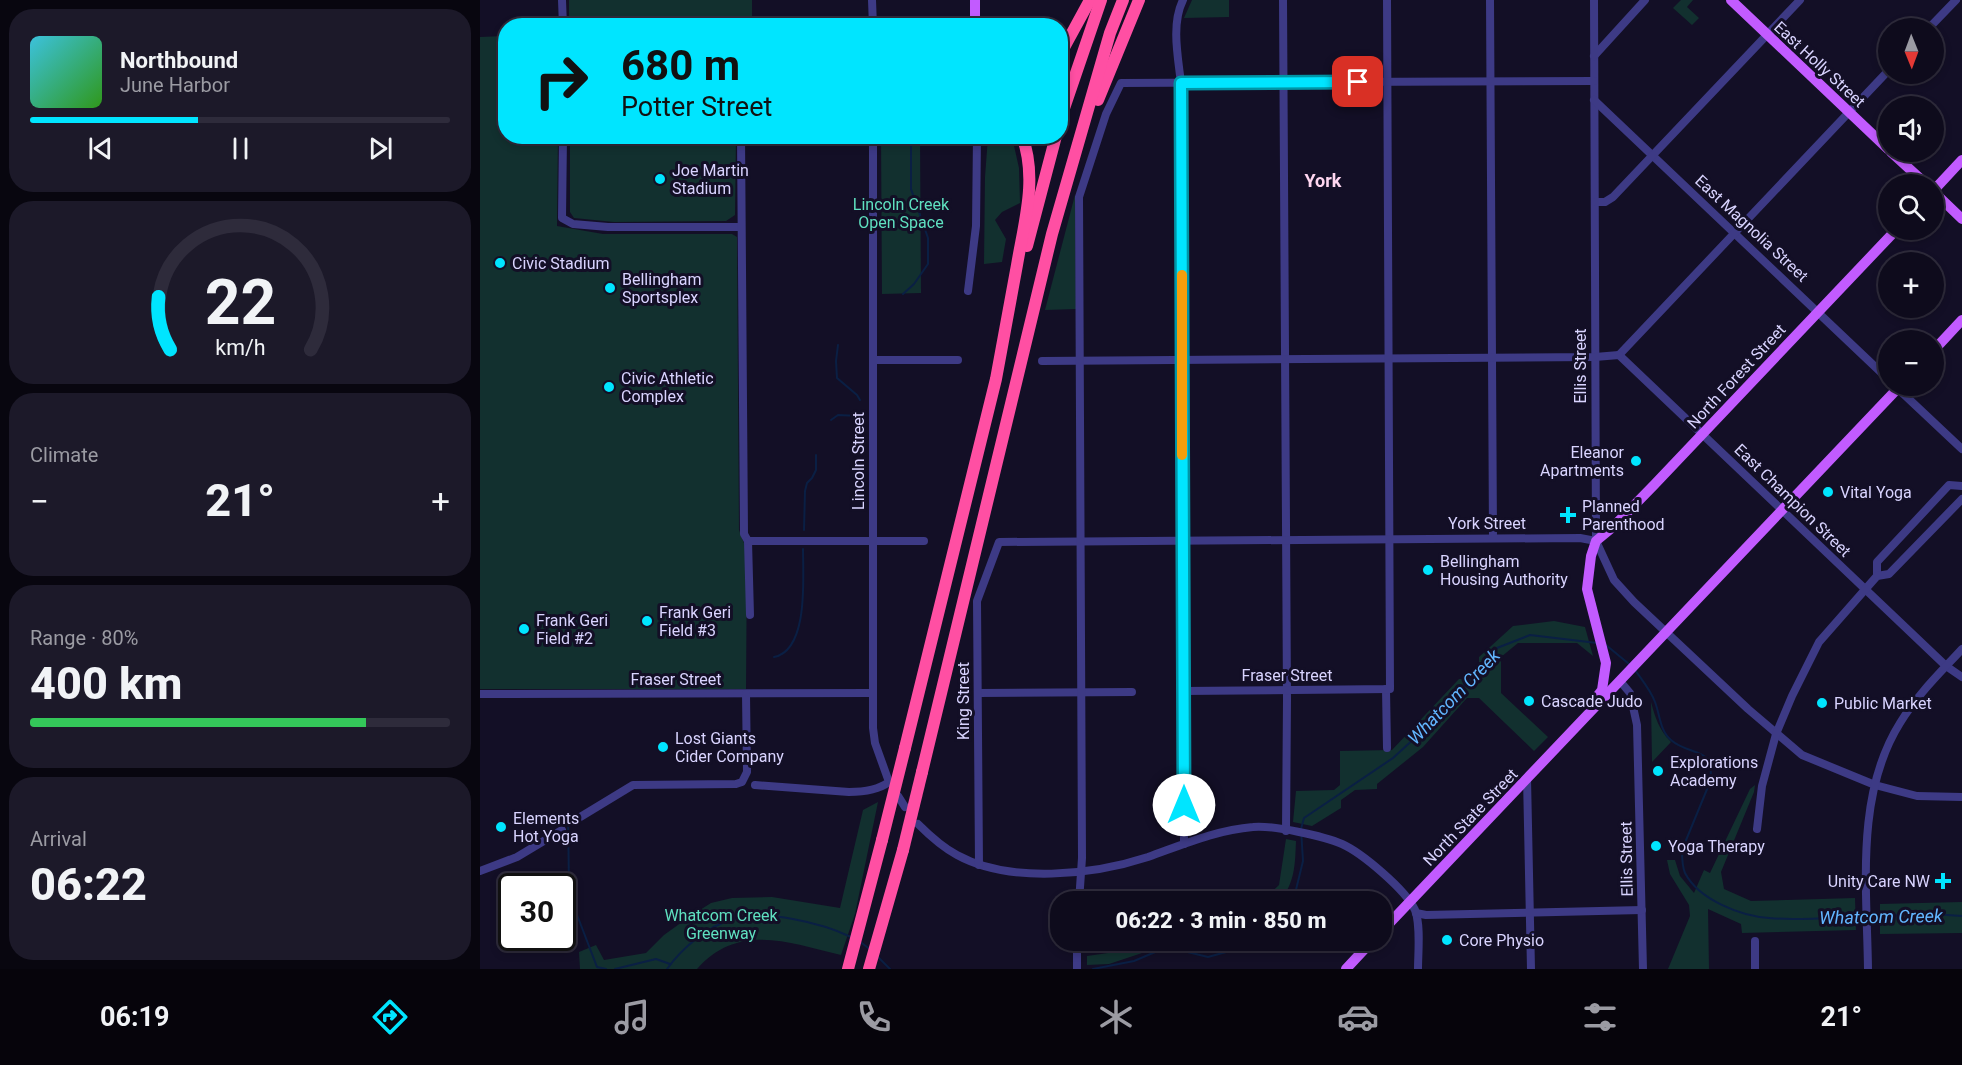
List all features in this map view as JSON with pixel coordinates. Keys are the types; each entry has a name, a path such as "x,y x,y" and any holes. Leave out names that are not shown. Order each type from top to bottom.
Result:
{"highway":[{"path":"1068,40 1090,0"},
{"path":"1068,97 1101,0"},
{"path":"871,969 903,850 1052,234 1110,33 1123,0"},
{"path":"1071,171 1139,0"},
{"path":"848,969 996,379 1029,199 1029,166 1024,144"},
{"path":"1006,326 1054,144"},
{"path":"840,969 864,909"}],"main road":[{"path":"975,0 975,18"},
{"name":"East Holly Street","path":"1731,0 1878,139"},
{"path":"1944,180 1962,160"},
{"name":"East Holly Street","path":"1903,162 1915,174"},
{"path":"1944,201 1962,219"},
{"name":"North Forest Street","path":"1596,541 1613,527 1886,240"},
{"path":"1944,339 1962,320"},
{"path":"1579,722 1889,396"},
{"name":"Ellis Street","path":"1579,722 1602,690 1605,676 1605,658 1589,598 1587,581 1596,541"},
{"name":"North State Street","path":"1392,921 1579,722"},
{"path":"1346,969 1363,951"}],"street":[{"path":"562,0 562,18"},
{"path":"872,0 873,18"},
{"path":"1183,0 1179,8 1176,41 1181,83 1184,844"},
{"path":"1283,0 1286,831"},
{"path":"1387,0 1389,539 1387,748"},
{"path":"1490,0 1492,538"},
{"name":"Ellis Street","path":"1594,0 1596,541"},
{"path":"1594,56 1645,0"},
{"path":"1595,202 1611,200 1800,0"},
{"path":"1939,18 1956,0"},
{"path":"1079,891 1082,858 1079,197 1106,114 1120,83 1594,81"},
{"path":"1042,361 1619,355 1878,82"},
{"name":"East Magnolia Street","path":"1594,100 1878,369"},
{"path":"563,144 562,218 573,224 608,228 741,227"},
{"path":"741,144 744,534 748,541 750,615"},
{"name":"Lincoln Street","path":"755,785 860,792 883,786 889,782 875,743 872,693 873,144"},
{"path":"968,291 976,226 977,144"},
{"name":"East Champion Street","path":"1619,355 1946,666 1962,677"},
{"path":"873,360 958,360"},
{"path":"1908,396 1962,449"},
{"path":"1877,576 1877,562 1945,490 1949,486 1962,486"},
{"path":"1757,829 1762,786 1776,734 1819,642 1864,588 1877,576 1889,574 1962,499"},
{"name":"York Street","path":"999,542 1492,538 1580,538 1596,541"},
{"path":"748,541 924,541"},
{"path":"1596,541 1614,580 1634,602 1776,734 1802,755 1875,784 1917,796 1962,797"},
{"name":"King Street","path":"979,865 977,601 999,542"},
{"path":"1868,969 1867,848 1869,816 1875,784 1898,726 1929,684 1962,649"},
{"name":"Ellis Street","path":"1620,680 1630,693 1636,725 1643,969"},
{"name":"Fraser Street","path":"1184,691 1388,689"},
{"path":"978,693 1132,692"},
{"name":"Fraser Street","path":"480,694 872,693"},
{"path":"578,819 633,785 736,784 741,782 747,772 746,694"},
{"path":"1527,778 1531,969"},
{"path":"898,796 905,807"},
{"path":"918,824 950,851 979,865 1000,870 1029,872 1080,871 1146,858 1221,832 1254,826 1323,838 1341,844 1361,856 1410,901 1416,913 1418,969"},
{"path":"480,871 517,857 562,830"},
{"path":"1416,913 1426,915 1642,910"},
{"path":"1755,941 1755,969"},
{"path":"1077,951 1077,969"}],"green space":[{"path":"569,0 752,0 752,18 569,18"},
{"path":"1192,0 1229,0 1229,17 1184,18"},
{"path":"1681,0 1693,0 1687,7 1699,18 1692,25 1673,8"},
{"name":"Civic Athletic Complex","path":"498,36 498,144 558,144 557,226 603,234 732,234 737,237 739,530 747,551 746,689 480,689 480,37"},
{"name":"Joe Martin Stadium","path":"570,144 736,144 735,215 726,221 614,222 574,218 570,212"},
{"name":"Lincoln Creek Open Space","path":"881,144 920,144 921,293 882,294"},
{"path":"987,144 1014,144 1019,168 1020,203 1002,212 995,220 1006,239 1002,262 984,264"},
{"path":"1075,195 1076,309 1045,310"},
{"path":"1554,621 1585,627 1593,656 1577,643 1518,643 1501,657 1501,693 1548,737 1534,751 1479,698 1467,698 1423,747 1377,784 1377,789 1355,790 1341,800 1341,808 1312,826 1293,822 1296,791 1334,790 1340,785 1340,751 1392,750 1459,679 1479,679 1479,657 1513,626"},
{"path":"1651,702 1663,733 1671,742 1652,762"},
{"path":"1755,785 1721,872 1724,889 1751,901 1855,898 1856,930 1742,933 1741,924 1708,909 1709,969 1668,969 1690,916 1689,905 1670,874 1667,860 1675,860 1680,876 1694,893 1704,870 1710,873 1750,789"},
{"name":"Whatcom Creek Greenway","path":"878,802 855,914 841,955 765,940 730,945 713,954 697,969 580,969 579,952 596,945 604,960 646,953 664,935 689,917 711,903 732,898 772,897 840,908 863,810"},
{"path":"1286,839 1296,841 1289,887 1287,891 1273,891 1279,885"},
{"path":"1962,902 1962,933 1880,934 1880,904"},
{"path":"1148,951 1109,964 1087,965 1087,956"}],"waterway":[{"path":"903,294 914,284 928,264 928,238 911,189 911,144"},
{"path":"838,345 837,378 860,400"},
{"path":"831,420 838,415 859,416"},
{"path":"804,530 805,491 807,483 816,470 816,455"},
{"path":"774,657 785,651 793,641 799,627 803,594 803,549"},
{"name":"Whatcom Creek","path":"1296,891 1303,861 1301,829 1304,818 1393,758 1428,726 1497,648 1530,635 1597,643"},
{"name":"Whatcom Creek","path":"1606,645 1629,664"},
{"name":"Whatcom Creek","path":"1635,670 1653,698 1667,736 1678,745 1705,757 1709,762 1710,782 1682,850 1684,870 1691,883 1710,899 1734,910 1758,917 1792,919 1863,916"},
{"path":"568,816 569,886 574,907 597,967 606,969"},
{"name":"Whatcom Creek","path":"1869,916 1932,914 1962,916"},
{"name":"Whatcom Creek","path":"667,969 680,953 705,932 724,922 746,916 793,919 825,927 851,937"},
{"name":"Whatcom Creek","path":"859,941 871,950"},
{"name":"Whatcom Creek","path":"1093,969 1134,961 1158,951"},
{"name":"Whatcom Creek","path":"1183,951 1208,957 1230,951"},
{"name":"Whatcom Creek","path":"877,956 890,969"},
{"path":"615,969 656,959 670,964"}],"slow traffic":[{"path":"1182,275 1182,455"}],"place":[{"name":"Joe Martin Stadium","path":"660,179"},
{"name":"Civic Stadium","path":"500,263"},
{"name":"Bellingham Sportsplex","path":"610,288"},
{"name":"Civic Athletic Complex","path":"609,387"},
{"name":"Eleanor Apartments","path":"1636,461"},
{"name":"Vital Yoga","path":"1828,492"},
{"name":"Planned Parenthood","path":"1568,515"},
{"name":"Bellingham Housing Authority","path":"1428,570"},
{"name":"Frank Geri Field #3","path":"647,621"},
{"name":"Frank Geri Field #2","path":"524,629"},
{"name":"Cascade Judo","path":"1529,701"},
{"name":"Public Market","path":"1822,703"},
{"name":"Lost Giants Cider Company","path":"663,747"},
{"name":"Explorations Academy","path":"1658,771"},
{"name":"Elements Hot Yoga","path":"501,827"},
{"name":"Yoga Therapy","path":"1656,846"},
{"name":"Unity Care NW","path":"1943,881"},
{"name":"Core Physio","path":"1447,940"}],"district":[{"name":"York","path":"1323,181"}],"route":[{"path":"1184,805 1181,83 1358,82"}]}
